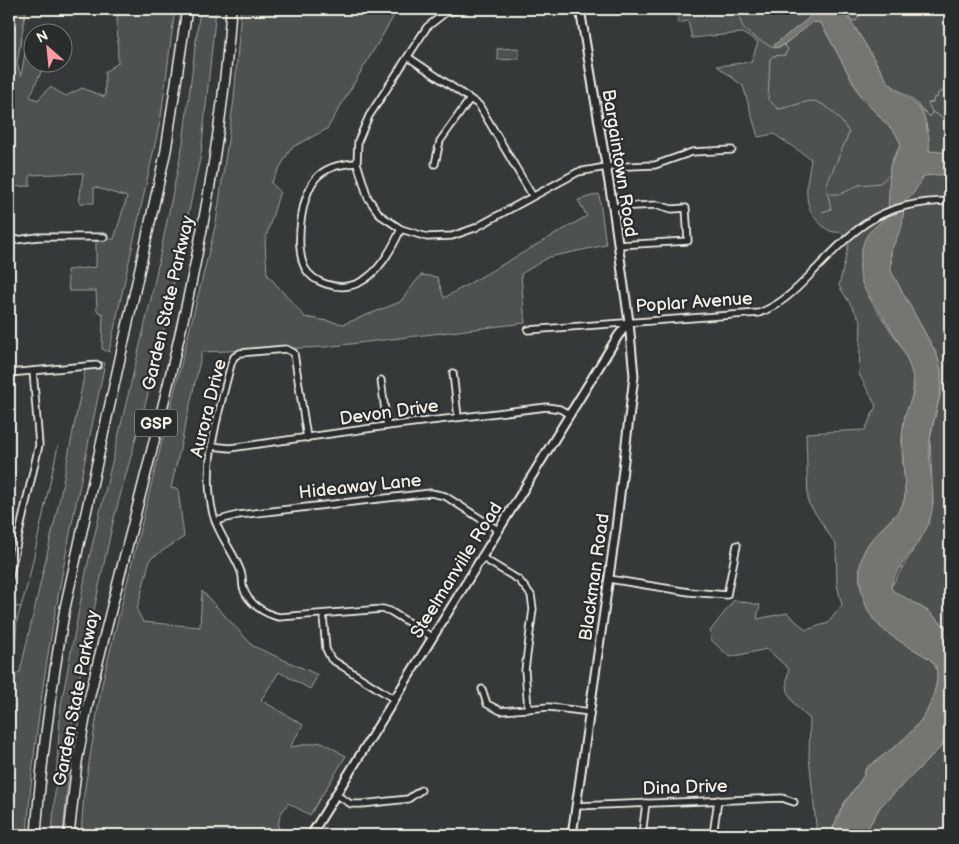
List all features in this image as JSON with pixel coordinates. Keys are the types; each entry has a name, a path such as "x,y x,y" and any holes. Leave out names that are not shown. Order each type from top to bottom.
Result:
{"highway":[{"name":"Garden State Parkway","path":"36,835 43,755 53,676 66,608 166,150 187,9"},
{"name":"Garden State Parkway","path":"69,835 77,762 87,708 203,229 221,115 231,9"}],"main road":[{"name":"Bargaintown Road","path":"580,9 613,207 629,322"},
{"name":"Steelmanville Road","path":"310,835 618,336 629,322"},
{"name":"Blackman Road","path":"572,835 609,578 633,393 633,365 629,322"}],"street":[{"path":"460,9 436,18 427,27 363,127 358,141 356,163 362,186 373,205 390,223 401,229 427,237 452,236 475,228 532,195 578,172 606,166 654,165 692,152 732,150"},
{"path":"408,58 470,99 485,113 532,195"},
{"path":"436,164 440,141 470,99"},
{"path":"356,163 331,167 316,177 311,184 306,195 300,234 300,254 306,270 313,278 331,285 344,286 363,281 379,269 401,229"},
{"name":"Poplar Avenue","path":"528,330 742,316 763,312 785,300 847,236 874,217 898,207 915,203 950,201"},
{"path":"613,207 658,205 672,209 686,208 688,241 618,245"},
{"path":"9,241 38,238 104,237"},
{"name":"Aurora Drive","path":"307,438 294,353 287,349 240,352 235,356 231,364 211,446 207,472 216,521 241,572 244,589 248,598 267,615 279,617 386,610 432,637"},
{"path":"9,373 98,365"},
{"path":"9,578 39,445 33,371"},
{"path":"453,373 458,417"},
{"path":"381,380 387,426"},
{"name":"Devon Drive","path":"211,446 230,448 387,426 547,407 560,409 570,415"},
{"name":"Hideaway Lane","path":"216,521 238,515 431,493 444,496 498,530"},
{"path":"9,544 17,546"},
{"path":"609,578 689,592 727,595 737,545"},
{"path":"481,557 519,580 531,595 533,610 525,670 528,709"},
{"path":"323,615 326,649 330,659 394,699"},
{"path":"482,689 485,702 495,710 508,712 549,707 590,712"},
{"path":"335,794 351,804 362,804 408,799 421,790"},
{"name":"Dina Drive","path":"576,806 782,798 794,802"},
{"path":"713,835 718,800"},
{"path":"642,835 646,803"}],"shaded area":[{"path":"9,9 26,9 24,22 22,22 17,64 21,76 22,70 22,72 41,72 30,97 38,100 50,87 66,96 82,88 105,97 105,72 118,63 117,9 175,9 161,117 109,352 102,349 103,314 97,311 96,291 69,291 67,270 96,267 96,239 114,239 127,197 94,187 94,203 79,203 83,173 30,175 30,186 9,187"},
{"path":"200,9 216,9 201,154 158,357 113,522 75,698 63,835 52,835 61,705 87,567 151,299 183,143"},
{"path":"241,9 398,9 327,129 291,148 271,183 280,191 265,241 267,274 305,317 344,324 400,302 421,275 437,277 444,298 587,216 578,200 599,194 606,245 549,257 521,274 525,323 325,347 202,352 171,488 178,489 184,537 150,559 137,610 143,622 200,627 202,591 253,646 318,675 310,689 279,672 261,700 303,725 290,747 322,742 346,756 310,815 288,803 280,815 278,827 285,835 81,835 84,793 102,684 216,223 234,99"},
{"path":"677,9 805,9 810,16 808,19 774,45 775,48 782,46 813,22 821,23 861,97 896,134 901,144 890,166 890,202 888,213 867,237 862,252 860,268 866,292 905,353 913,374 912,392 902,437 905,494 902,505 896,514 870,542 863,554 860,569 861,588 865,603 878,624 896,639 931,660 937,671 937,678 927,711 900,742 866,768 863,777 843,805 830,835 817,835 809,757 810,719 790,697 787,685 789,669 767,649 730,657 711,640 710,631 734,600 760,605 757,619 787,613 806,630 828,623 842,605 837,585 836,545 808,502 806,433 865,430 876,406 859,374 861,321 839,286 849,243 841,232 833,232 825,228 811,211 808,203 807,187 811,159 774,134 758,137 743,86 717,66 751,62 758,42 742,33 692,38 688,21 678,23"},
{"path":"805,9 844,9 886,79 916,104 920,110 928,131 929,151 950,153 950,174 924,176 913,194 905,200 902,226 891,251 891,271 936,353 940,364 941,386 929,448 933,490 932,512 926,530 893,579 891,587 892,590 928,611 950,631 950,734 940,748 880,807 864,835 830,835 843,805 863,777 866,768 900,742 927,711 937,678 936,668 931,660 896,639 878,624 865,603 861,588 860,569 863,554 870,542 896,514 902,505 905,494 902,435 905,415 913,395 914,383 912,372 899,342 863,286 860,269 862,250 867,235 888,213 890,166 901,144 896,134 861,97 821,23 813,22 782,46 775,48 774,45 808,19 810,16"},
{"path":"844,9 949,9 950,153 929,151 928,134 922,111 919,106 886,79"},
{"path":"519,48 519,59 498,60 497,49"},
{"path":"928,174 950,174 950,631 928,611 891,590 912,552 933,504 930,439 942,387 941,368 936,353 891,271 891,251 901,226 905,200 919,179"},
{"path":"97,361 105,363 69,539 48,657 32,775 27,835 9,835 9,675 20,672 59,502 86,366"},
{"path":"950,734 950,835 864,835 880,807 940,748"}],"waterway":[{"path":"732,9 738,15 746,31 775,47"},
{"path":"848,19 856,21 862,11 877,14 878,9"},
{"path":"783,44 788,49 785,55 773,56 770,59 768,99 778,109 810,101 818,102 834,113 849,133 826,186 831,209 822,212"},
{"path":"922,109 930,117 932,112 928,103 933,102 934,97 937,98 938,93 946,90 950,83"},
{"path":"932,112 943,118 944,127"},
{"path":"831,194 841,194 859,185 880,183 888,176"},
{"path":"14,663 17,620 28,583 58,446"},
{"path":"9,606 20,607"}]}
